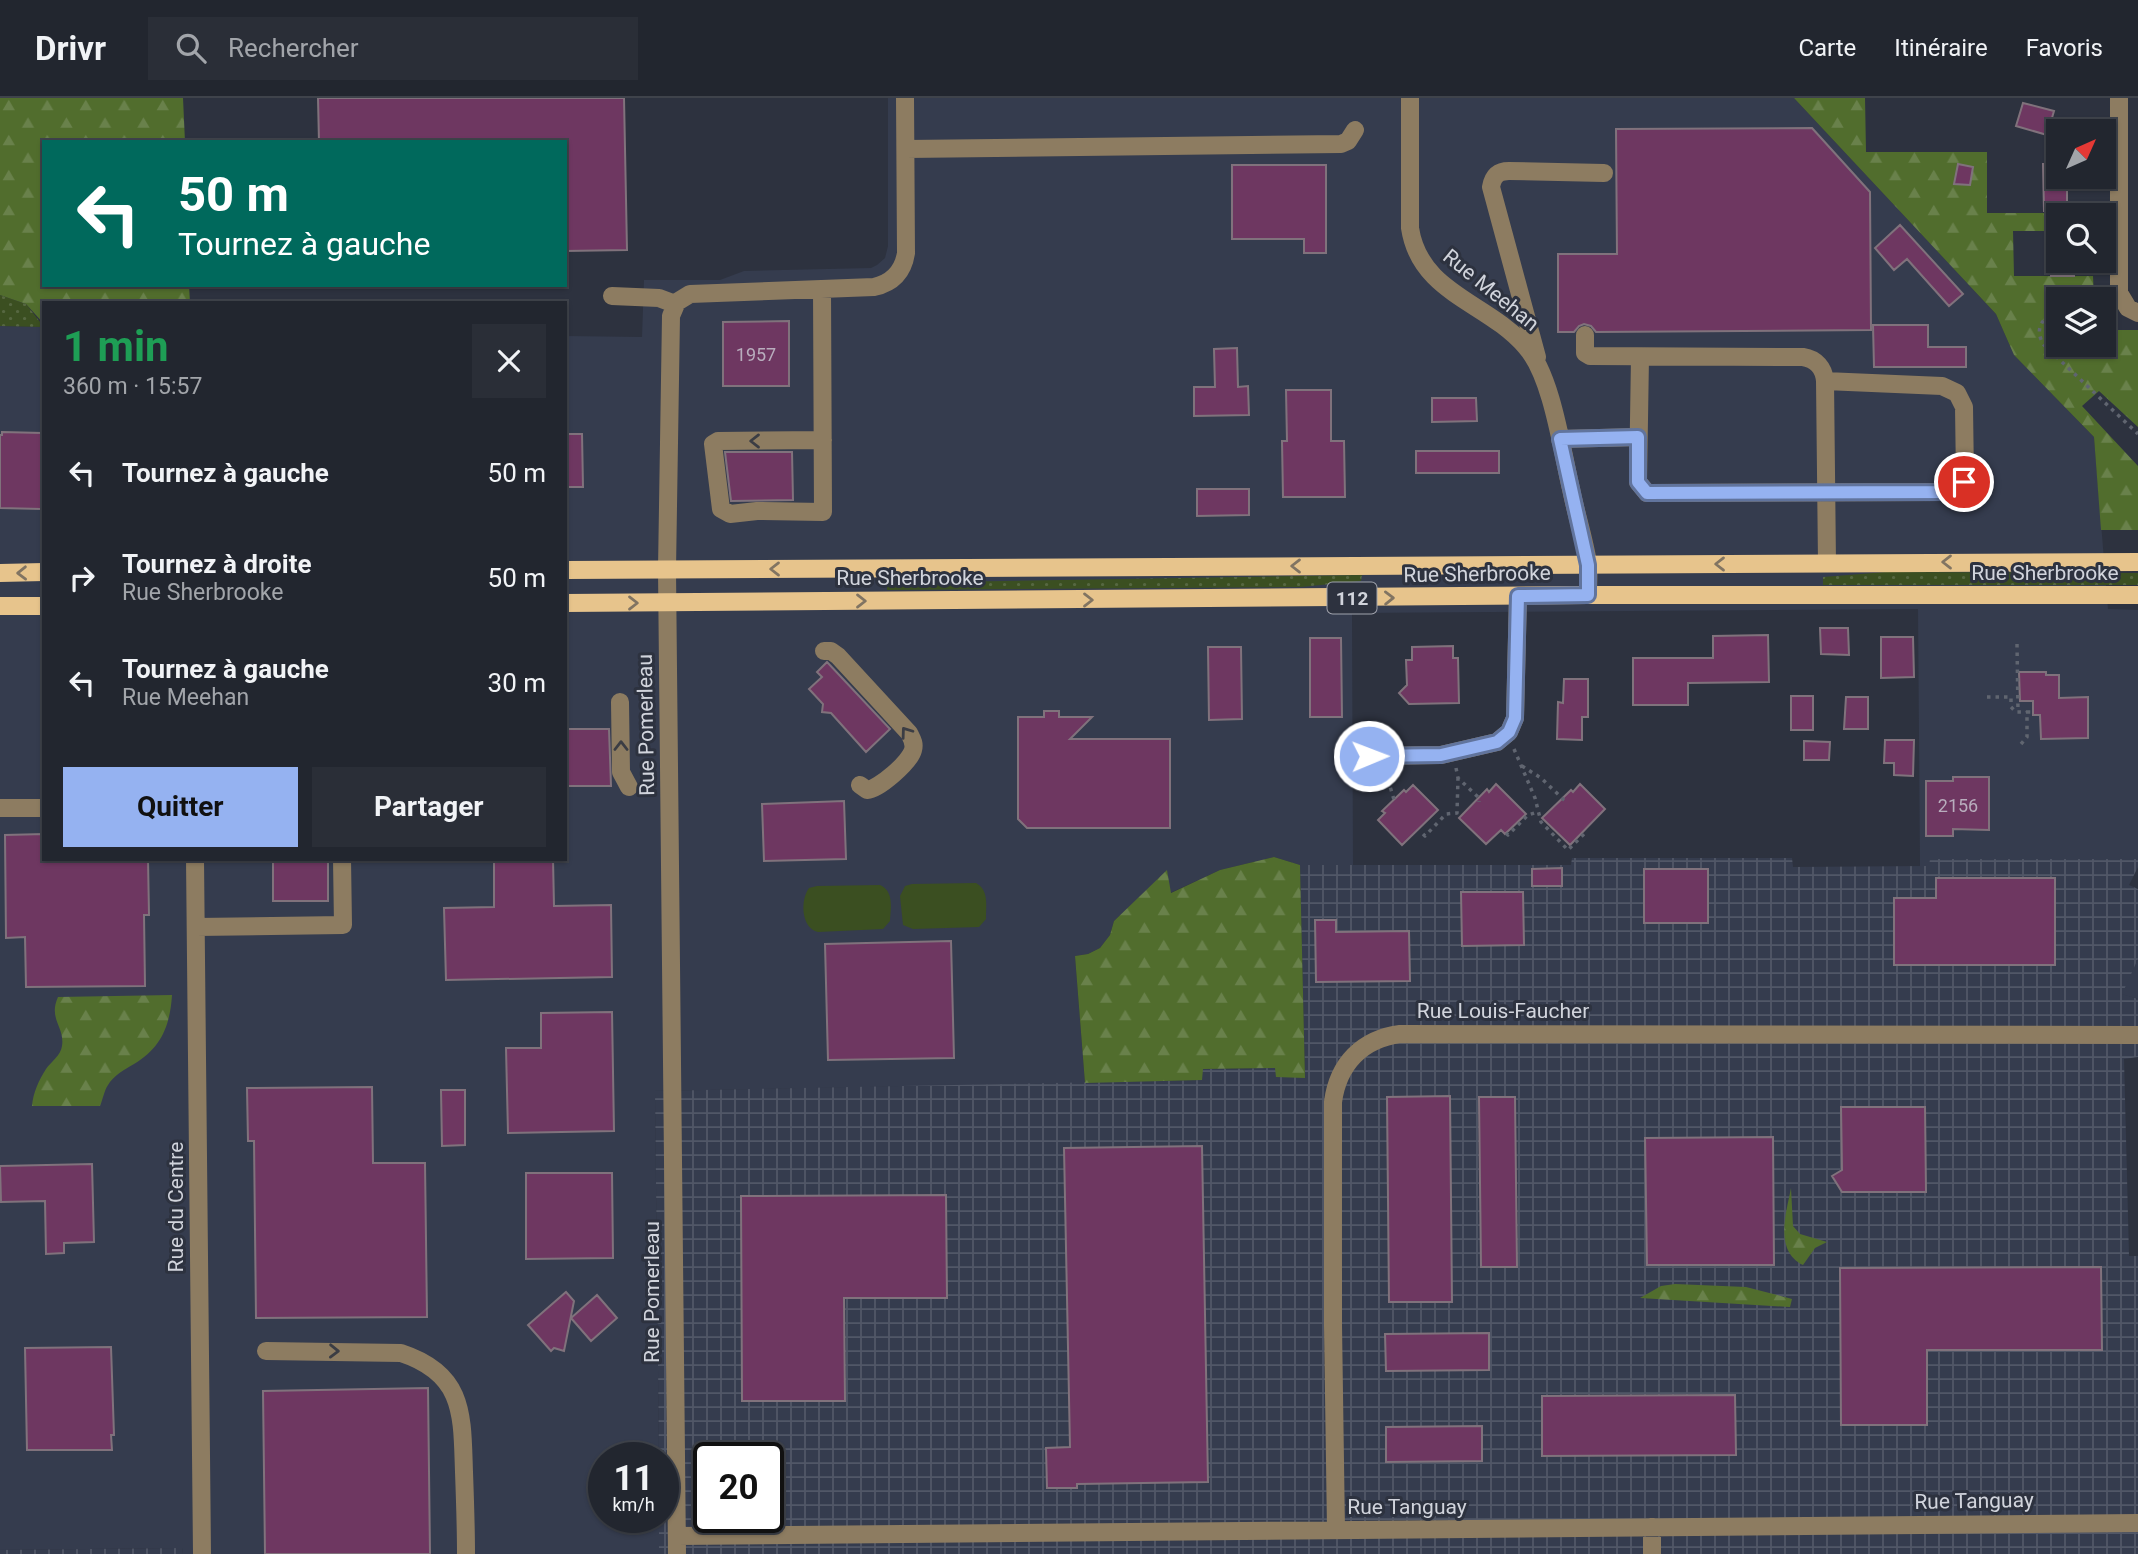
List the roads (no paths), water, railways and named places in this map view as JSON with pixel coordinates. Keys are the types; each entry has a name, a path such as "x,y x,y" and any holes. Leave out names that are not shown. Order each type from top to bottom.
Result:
{"main road":[{"name":"Rue Sherbrooke","path":"567,570 2138,562"},
{"path":"0,573 42,572"},
{"name":"Rue Sherbrooke","path":"567,603 1588,595 2138,595"},
{"path":"0,606 42,606"}],"street":[{"path":"612,296 659,298 675,304 680,298 690,294 878,286 891,280 900,270 906,253 905,98"},
{"name":"Rue Meehan","path":"1410,98 1410,228 1419,259 1441,283 1519,339 1528,348 1541,370 1560,439 1588,565 1588,595"},
{"path":"2119,98 2119,293 2133,311"},
{"path":"906,149 1341,144 1348,141 1354,130"},
{"path":"1541,370 1491,187 1492,180 1502,171 1604,173"},
{"path":"822,289 823,440 823,512 726,513 719,505 719,482 711,448 718,441 823,440"},
{"name":"Rue Pomerleau","path":"675,304 671,316 667,603 677,1545"},
{"path":"1585,335 1585,350 1588,355 1802,357 1819,365 1823,369 1825,382 1827,563"},
{"path":"1640,357 1638,482 1647,493 1959,490 1965,478 1961,397 1947,387 1825,382"},
{"path":"1560,439 1638,437"},
{"path":"1369,756 1453,752 1497,742 1507,735 1515,718 1518,596"},
{"path":"824,651 838,656 906,730 914,744 910,757 879,787 867,790 860,785"},
{"path":"620,702 621,772 629,787"},
{"path":"0,808 42,808"},
{"name":"Rue du Centre","path":"194,861 202,1554"},
{"path":"196,927 343,925 342,861"},
{"name":"Rue Louis-Faucher","path":"1336,1530 1333,1102 1339,1076 1354,1054 1365,1046 1400,1034 2138,1035"},
{"path":"266,1351 401,1353 430,1366 452,1389 463,1419 466,1554"},
{"name":"Rue Tanguay","path":"677,1545 1336,1530 2138,1523"},
{"path":"1652,1527 1652,1554"}]}
